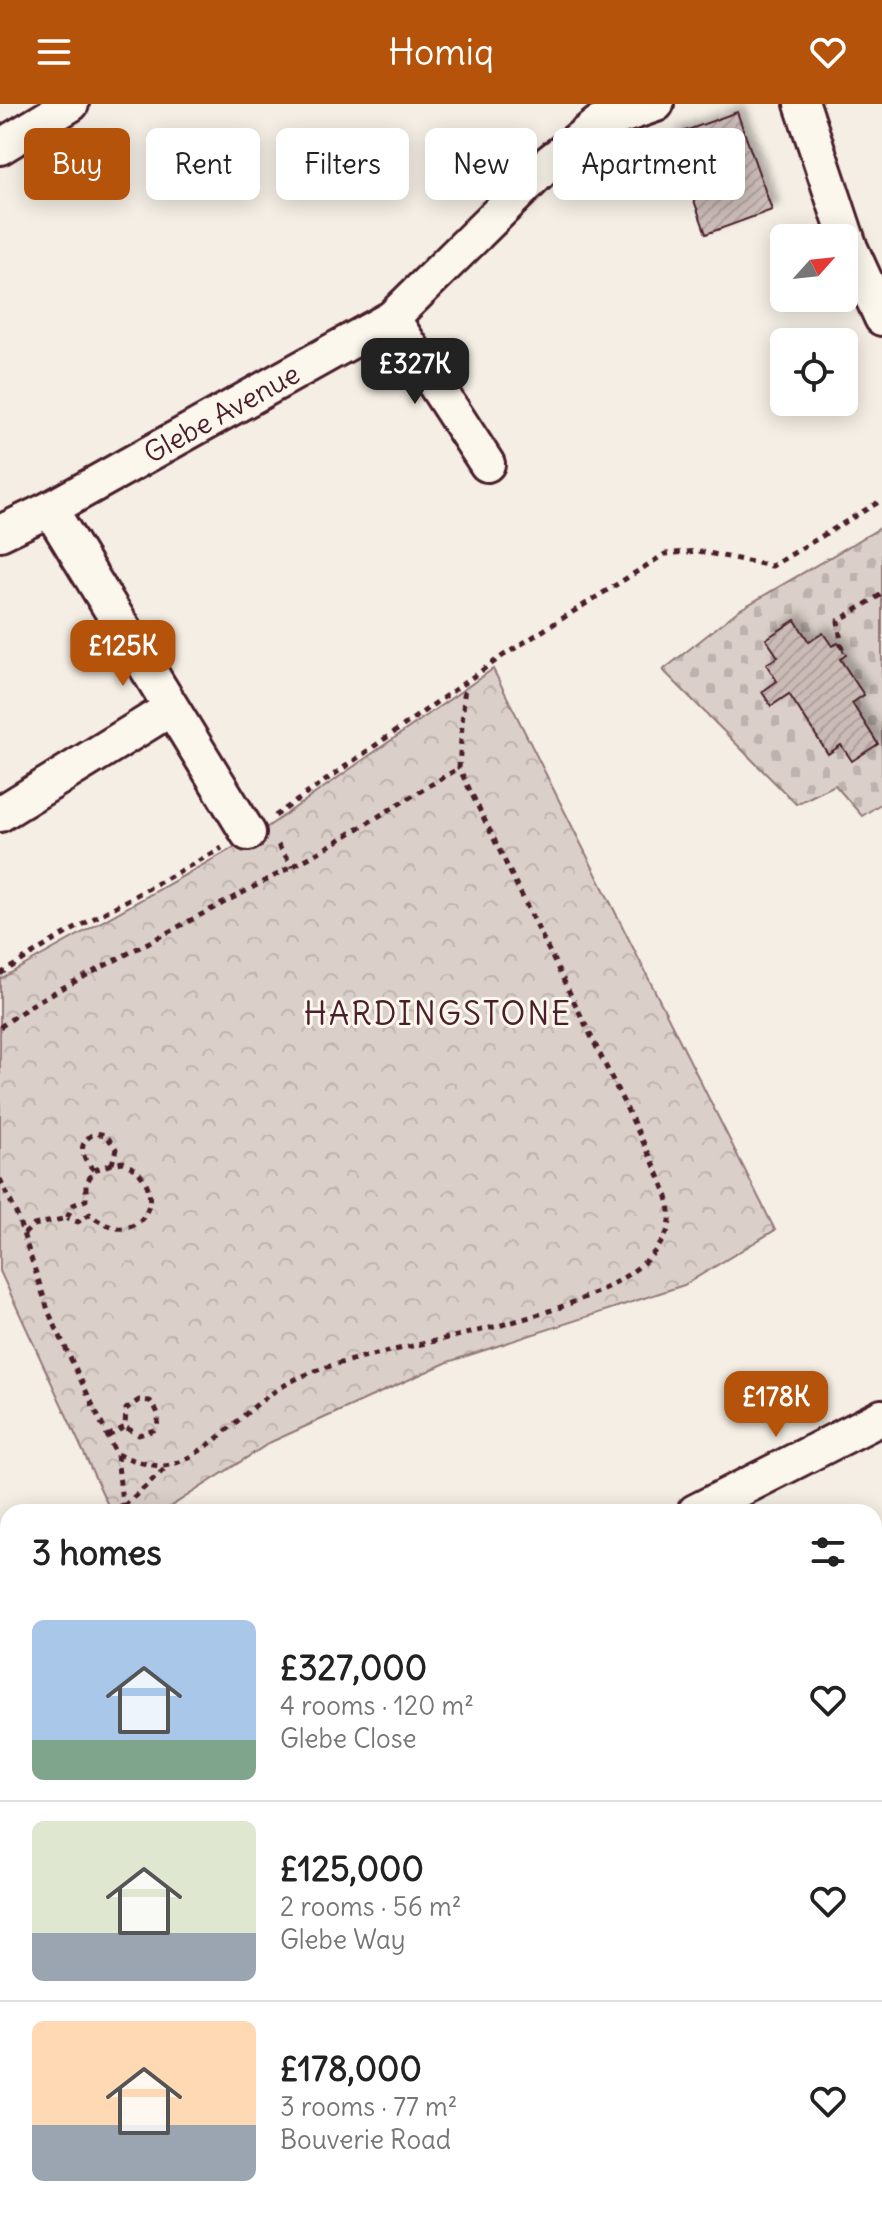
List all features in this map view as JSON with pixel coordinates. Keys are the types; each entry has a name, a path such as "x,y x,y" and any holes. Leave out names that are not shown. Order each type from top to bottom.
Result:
{"street":[{"path":"0,147 71,104"},
{"name":"Glebe Avenue","path":"0,533 50,509 392,318 550,162 598,124 656,104"},
{"path":"802,104 850,248 882,318"},
{"path":"392,318 487,464"},
{"path":"50,509 248,833"},
{"path":"0,814 170,709"},
{"path":"711,1504 882,1417"}],"path":[{"path":"0,974 58,938 248,833 582,603 665,554 698,551 772,566 882,500"},
{"path":"842,649 838,621 882,594"},
{"path":"129,1504 169,1465 206,1444 285,1385 309,1373 517,1323 604,1288 644,1261 668,1231 670,1208 653,1162 459,768 465,682"},
{"path":"0,1027 36,1002 314,855 459,768"},
{"path":"94,1170 84,1159 81,1148 87,1137 95,1133 106,1135 112,1141 116,1149 112,1164"},
{"path":"123,1162 146,1179 149,1189 146,1211 137,1223 117,1231 106,1228 90,1214 86,1184 94,1170 123,1162"},
{"path":"0,1179 24,1234 49,1313 116,1454 123,1504"},
{"path":"67,1218 73,1205 86,1200"},
{"path":"24,1234 34,1225 67,1218 78,1222 90,1214"},
{"path":"150,1401 156,1407 159,1416 154,1430 139,1435 125,1427 126,1409 131,1404 150,1401"},
{"path":"108,1436 125,1427"},
{"path":"116,1454 169,1465"}],"green space":[{"path":"882,527 882,803 862,816 835,785 796,804 663,670 739,610"},
{"path":"493,669 775,1230 684,1285 448,1362 271,1442 174,1504 107,1504 0,1271 0,979 256,835"}],"building":[{"path":"737,112 743,128 693,128"},
{"path":"745,134 772,210 706,234 694,200 745,200"},
{"path":"795,620 809,642 823,633 832,646 838,643 846,655 840,659 864,695 852,703 878,744 852,761 841,745 828,754 789,694 771,706 762,692 777,681 766,664 778,657 766,639"}],"district":[{"name":"HARDINGSTONE","path":"438,1013"}]}
